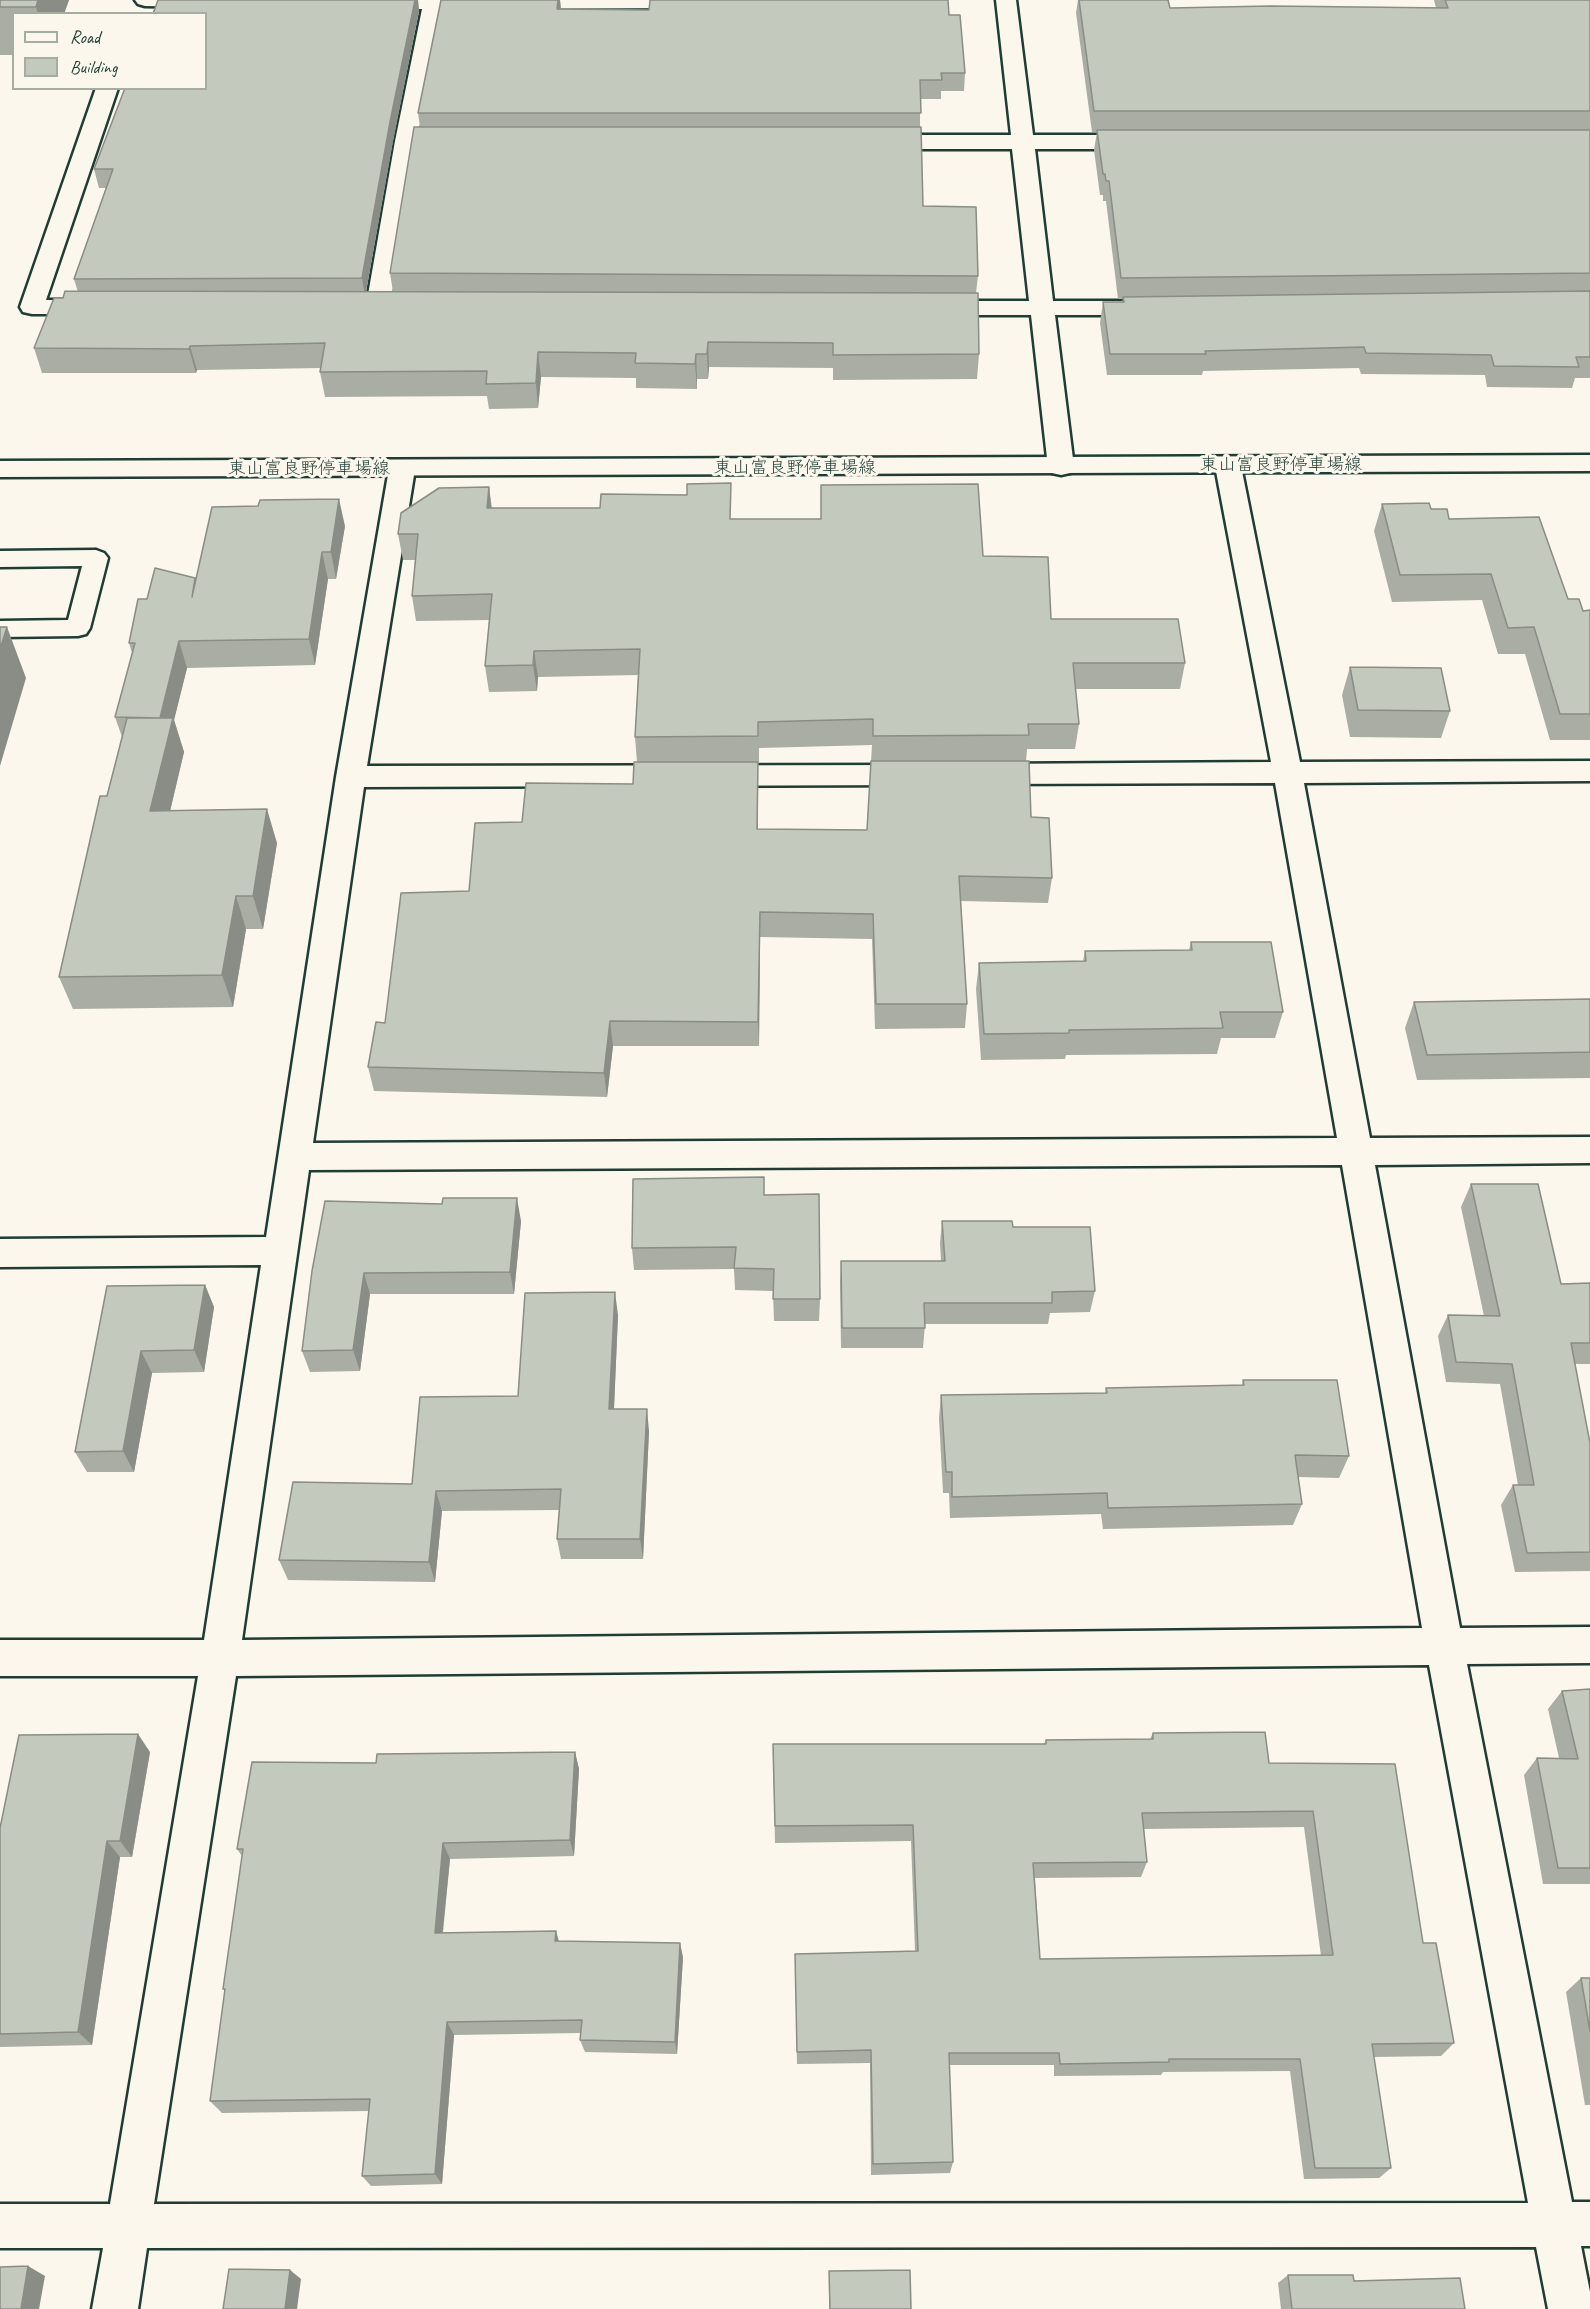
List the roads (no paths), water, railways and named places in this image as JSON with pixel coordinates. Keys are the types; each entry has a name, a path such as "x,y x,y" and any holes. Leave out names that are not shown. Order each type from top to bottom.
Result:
{"street":[{"path":"145,0 226,1"},
{"path":"1006,0 1061,467"},
{"path":"352,2 716,1"},
{"path":"378,306 406,141 434,2"},
{"path":"106,90 32,307 115,307"},
{"path":"406,141 477,141"},
{"path":"857,142 1165,142"},
{"path":"911,308 1172,308"},
{"name":"東山富良野停車場線","path":"0,469 1061,467 1590,463"},
{"path":"1228,466 1288,773 1444,1645 1572,2224 1571,2309"},
{"path":"115,2309 220,1658 351,777 402,469"},
{"path":"351,777 1590,771"},
{"path":"295,1156 1590,1150"},
{"path":"0,1253 280,1251"},
{"path":"0,1658 1590,1645"},
{"path":"0,2226 1572,2224"}],"lane":[{"path":"0,559 96,558 78,628 0,629"}]}
